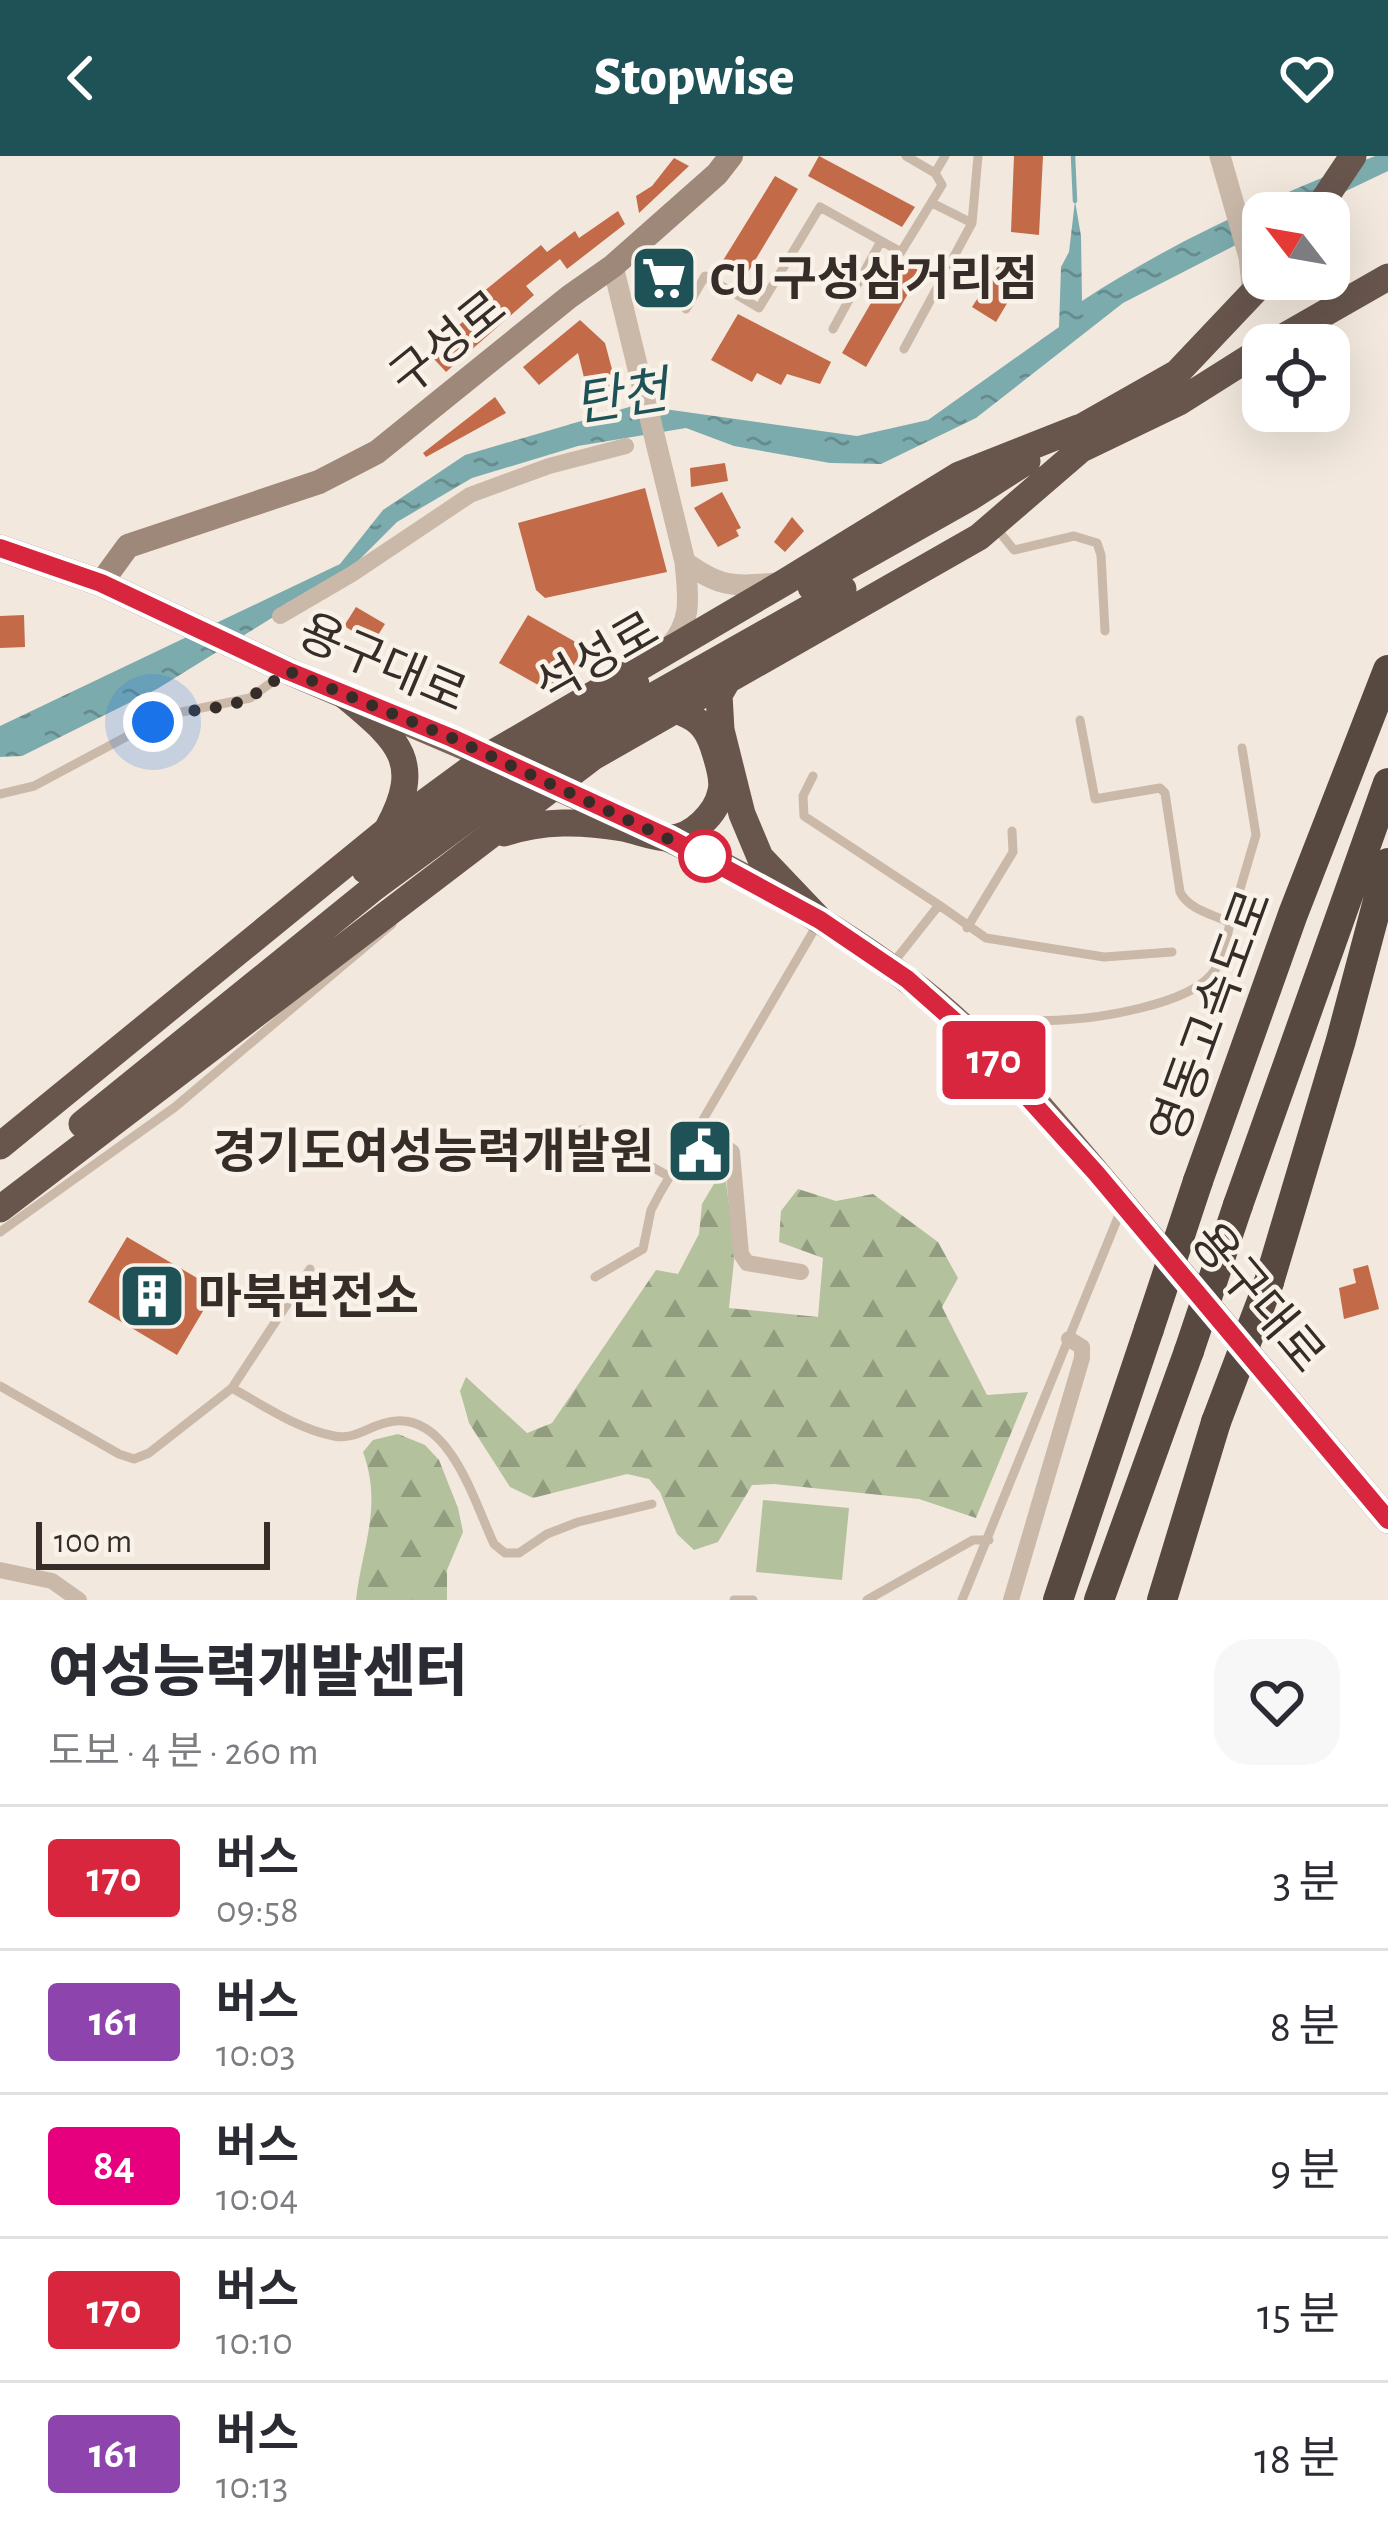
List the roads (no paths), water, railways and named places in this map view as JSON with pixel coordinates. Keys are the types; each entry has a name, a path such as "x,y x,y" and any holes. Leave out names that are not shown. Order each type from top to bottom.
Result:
{"highway":[{"path":"1329,192 1353,156"},
{"name":"석성로","path":"1306,324 1388,277"},
{"name":"석성로","path":"0,1160 370,878 563,749 631,689 964,521 1177,374 1242,294"},
{"name":"석성로","path":"1083,436 1179,402 1242,362"},
{"path":"3,1203 593,757 979,537 1083,436"},
{"path":"0,1146 386,831 488,756 631,689 666,650 959,475 1083,436"},
{"name":"영동고속도로","path":"1058,1600 1198,1181 1293,914 1388,670"},
{"path":"729,677 719,695 721,730 742,814 760,857 820,920"},
{"path":"631,689 598,700 601,718 617,728 638,731"},
{"path":"343,694 395,739 406,775 400,806 386,831"},
{"path":"469,852 499,835 557,822 671,839 695,829 722,790 708,731 694,716 675,710"},
{"name":"영동고속도로","path":"1100,1600 1388,783"},
{"path":"386,831 411,830 418,841 424,865 416,892"},
{"path":"1162,1600 1216,1422 1269,1282 1388,863"},
{"name":"석성로","path":"3,1203 370,878"}],"main road":[{"name":"구성로","path":"101,583 128,546 344,472 388,432 613,266 717,174 731,156"},
{"name":"용구대로","path":"0,548 101,583 288,671 671,839 820,920 889,967 977,1041 1123,1205 1388,1520"}],"street":[{"path":"1220,157 1242,230"},
{"path":"613,266 685,562 686,628 666,650"},
{"path":"280,616 470,495 549,466 626,446"},
{"path":"685,562 712,582 729,586 785,582"},
{"path":"699,1129 732,1152 741,1254 747,1263 801,1272"},
{"path":"1011,1600 1082,1358 1082,1347 1069,1339"},
{"path":"0,1570 52,1581 79,1600"}],"lane":[{"path":"686,309 705,276 759,308 820,207 902,252 943,185 935,173 906,156"},
{"path":"935,173 944,156"},
{"path":"904,349 972,224 978,156"},
{"path":"932,203 972,224"},
{"path":"833,329 881,241"},
{"path":"831,276 855,290"},
{"path":"993,525 1014,550 1074,536 1097,543 1105,631"},
{"path":"0,794 34,786 167,715 250,698 288,671"},
{"path":"1080,720 1095,800 1163,789 1184,899 1230,923"},
{"path":"977,1041 1014,1020 1115,1012 1179,995 1214,972 1223,956 1256,835 1242,748"},
{"path":"813,776 803,796 804,816 986,938 1104,957 1172,952"},
{"path":"967,928 1013,852 1012,831"},
{"path":"0,1232 176,1107 385,933 416,892"},
{"path":"889,967 939,905"},
{"path":"595,1277 643,1249 651,1210 820,920"},
{"path":"547,1166 568,1132 584,1129 670,1177"},
{"path":"962,1600 1123,1205"},
{"path":"0,1386 134,1459 149,1453 232,1388 249,1369 310,1269"},
{"path":"232,1388 282,1416 334,1436 353,1437 380,1423 401,1420 430,1430 446,1446 494,1544 505,1552 519,1553 578,1522 652,1504"},
{"path":"867,1600 973,1540 989,1540"},
{"path":"734,1600 753,1600"}],"water":[{"name":"탄천","path":"1375,156 1388,156 1388,171 1344,192 1290,192"},
{"name":"탄천","path":"1075,201 1082,301 1242,213 1242,242 1123,303 976,418 881,464 830,463 734,446 686,428 578,446 472,478 397,522 349,570 157,689 22,756 0,757 0,726 340,564 383,510 465,455 636,405 857,436 928,420 1059,327 1061,267 1069,252"}],"waterway":[{"path":"1073,156 1075,201"}],"place":[{"name":"CU 구성삼거리점","path":"664,278"},
{"name":"경기도여성능력개발원","path":"700,1151"},
{"name":"마북변전소","path":"152,1296"}]}
